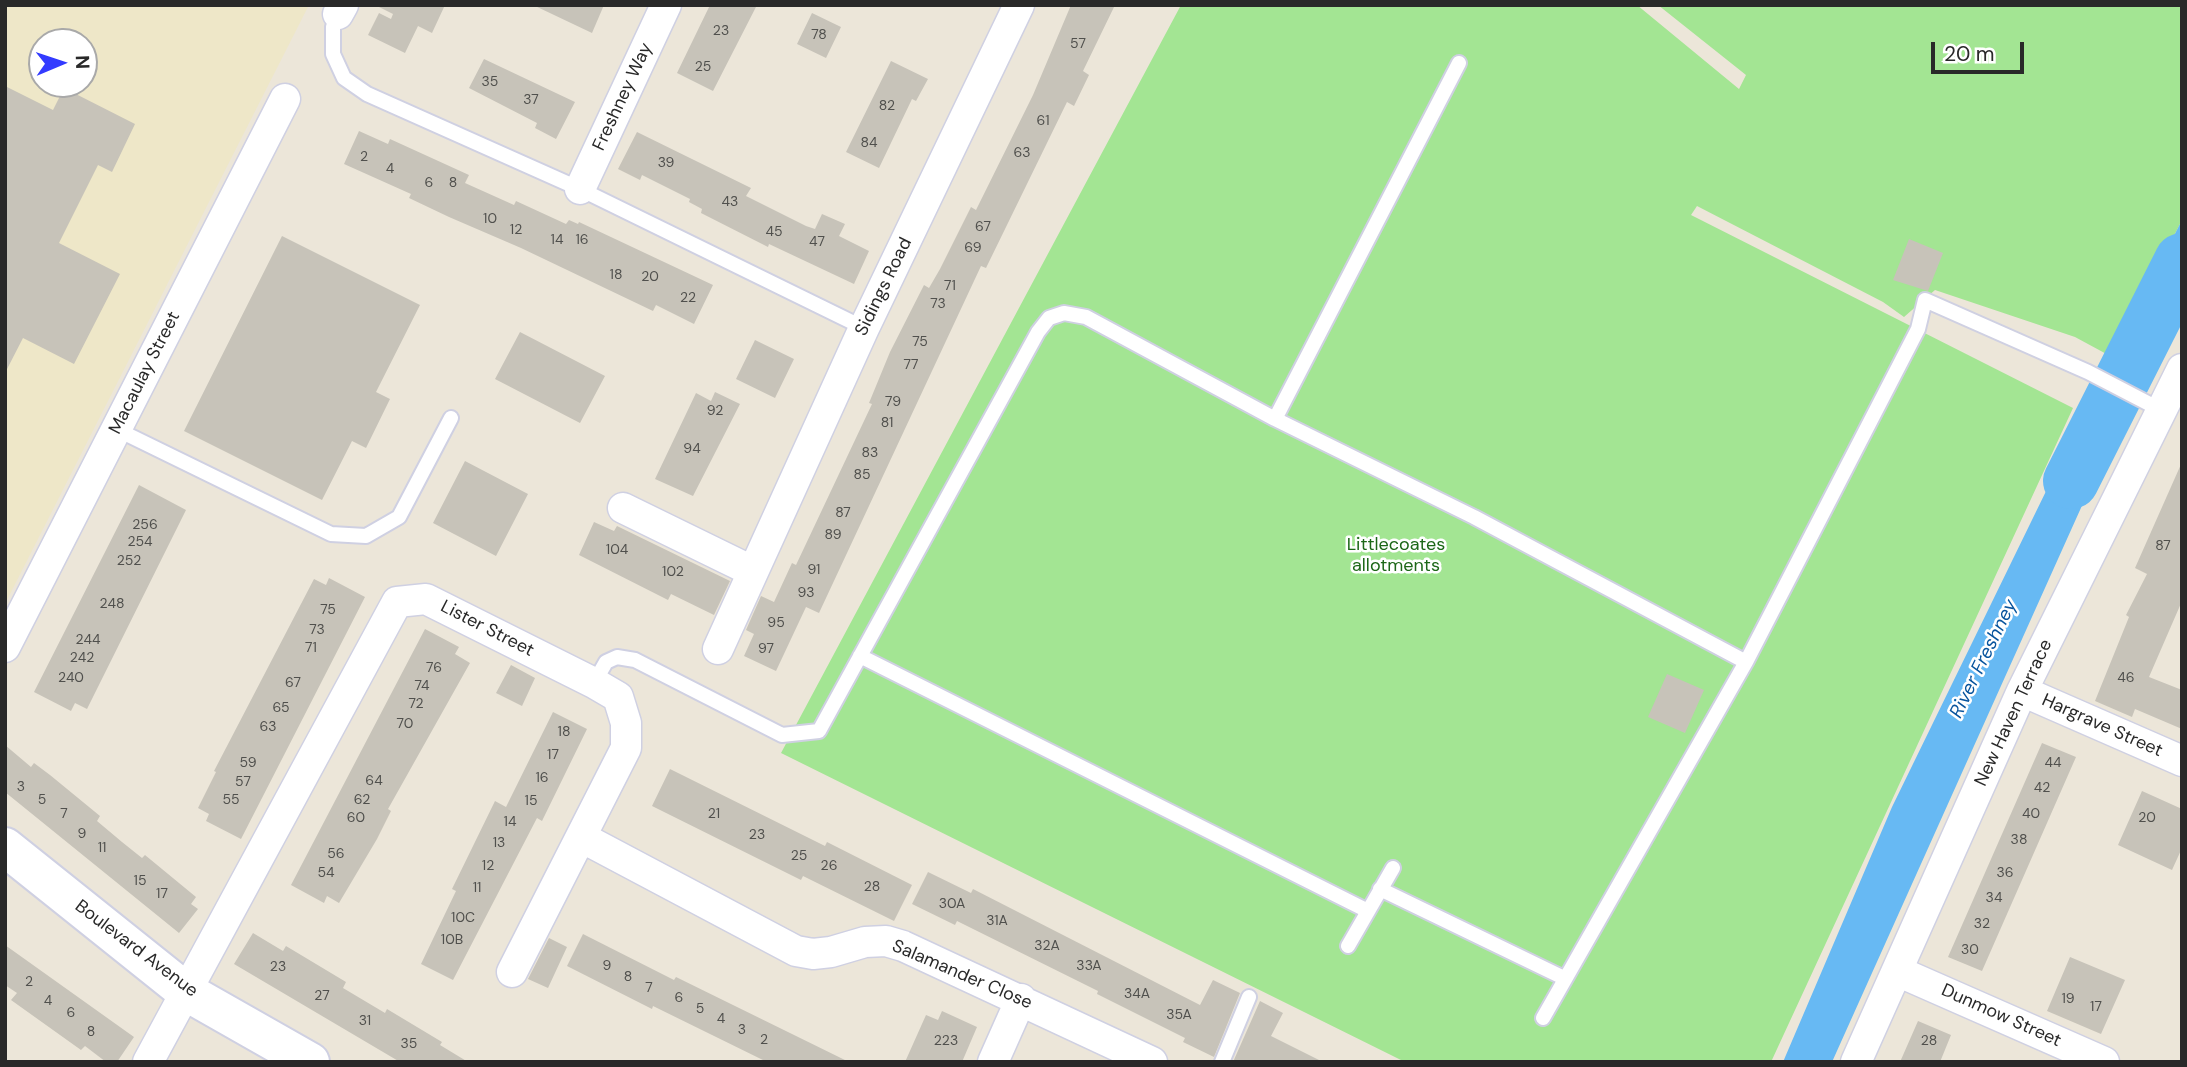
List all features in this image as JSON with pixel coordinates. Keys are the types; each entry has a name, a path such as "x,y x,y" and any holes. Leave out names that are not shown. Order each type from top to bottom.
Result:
{"street":[{"name":"Freshney Way","path":"580,189 666,5"},
{"name":"Sidings Road","path":"718,649 864,328 1019,5"},
{"name":"Macaulay Street","path":"6,644 285,99"},
{"name":"New Haven Terrace","path":"1856,1062 2022,691 2182,369"},
{"path":"623,508 752,571"},
{"name":"Lister Street","path":"148,1062 397,602 426,599 618,696 626,723 626,748 512,972"},
{"name":"Hargrave Street","path":"2022,691 2182,761"},
{"name":"Salamander Close","path":"581,837 796,951 813,954 865,942 886,941 919,952 1152,1062"},
{"name":"Boulevard Avenue","path":"5,847 186,991 310,1062"},
{"name":"Dunmow Street","path":"1897,971 2104,1062"},
{"path":"993,1062 1021,999"}],"lane":[{"path":"341,10 333,27 333,54 344,78 367,94 580,189 864,328"},
{"path":"1275,419 1459,63"},
{"path":"1543,1018 1746,662 1918,329 1925,300 2088,372 2161,410"},
{"path":"594,683 606,662 617,657 635,660 788,736 819,731 1038,332 1049,318 1064,313 1086,317 1275,419 1474,517 1746,662"},
{"path":"116,429 331,534 366,536 399,517 451,418"},
{"path":"860,656 1368,911"},
{"path":"1348,946 1393,869"},
{"path":"1380,889 1564,978"},
{"path":"1222,1062 1249,997"}],"shaded area":[{"path":"5,5 309,5 5,604"}],"green space":[{"name":"Littlecoates allotments","path":"1181,5 1637,5 1739,89 1746,75 1658,5 2182,5 2182,220 2112,357 2075,337 1935,290 1904,317 1883,302 1697,206 1691,215 2073,408 1771,1062 1405,1062 781,753"}],"water":[{"path":"2182,220 2182,303 2146,378 2112,357"},
{"path":"2090,401 2120,421 1832,1062 1783,1062 1892,807"}],"building":[{"path":"375,5 445,5 432,33 418,26 405,53 368,35 379,13 391,19 393,14"},
{"path":"533,5 604,5 592,33"},
{"path":"710,5 757,5 713,91 677,73"},
{"path":"1071,5 1115,5 1083,71 1089,75 1074,106 1067,102 986,268 981,266 819,613 806,607 776,671 744,656 754,634 746,630 761,596 774,602 792,563 796,565 872,404 869,403 890,352 924,285 929,288 940,269 971,207 976,210 1033,95"},
{"path":"812,13 841,27 826,58 797,44"},
{"path":"484,59 575,102 556,139 535,128 537,123 469,88"},
{"path":"891,61 928,79 916,101 912,99 879,168 846,152"},
{"path":"5,86 53,110 59,98 84,98 135,124 112,172 98,165 59,243 120,274 74,364 23,338 5,373"},
{"path":"359,131 388,144 390,139 469,175 465,183 514,205 516,201 566,224 569,220 578,224 579,222 713,285 694,324 656,305 653,311 409,198 411,194 344,164"},
{"path":"637,132 751,188 746,196 806,226 815,229 822,214 845,224 839,236 869,251 854,284 769,244 768,247 701,213 702,209 689,202 690,199 642,175 640,180 618,169"},
{"path":"282,236 420,305 376,392 390,399 366,448 352,441 322,500 184,431"},
{"path":"1909,239 1943,253 1928,291 1893,280"},
{"path":"520,332 605,376 580,423 495,379"},
{"path":"755,340 794,359 775,398 736,379"},
{"path":"715,392 740,404 693,496 655,479 696,393 711,401"},
{"path":"465,461 528,494 496,556 433,523"},
{"path":"2182,462 2182,601 2149,677 2182,690 2182,729 2135,709 2132,717 2095,701 2129,617 2126,615 2147,574 2135,568"},
{"path":"139,485 186,510 87,709 75,703 71,711 34,692"},
{"path":"594,522 614,531 617,526 730,581 714,615 671,594 668,600 579,555"},
{"path":"329,578 365,597 241,839 206,821 209,814 198,808 216,772 214,771 314,579 326,585"},
{"path":"425,629 459,647 455,654 470,663 388,809 391,811 377,839 339,903 327,896 324,903 291,885"},
{"path":"511,665 535,678 522,706 496,693"},
{"path":"1667,674 1704,690 1685,733 1648,717"},
{"path":"553,712 587,729 542,821 537,818 453,980 421,964 456,891 452,889 495,801 506,807"},
{"path":"2042,743 2076,757 1982,971 1948,957"},
{"path":"5,745 31,767 34,763 50,775 100,816 97,821 122,842 142,858 145,855 196,897 191,904 198,909 179,933 5,792"},
{"path":"670,769 825,846 827,842 912,885 894,921 803,876 801,880 652,806"},
{"path":"2142,791 2182,809 2182,848 2172,870 2118,845"},
{"path":"928,872 971,893 973,889 1200,1005 1213,980 1240,993 1214,1057 1183,1042 1185,1038 1097,994 1098,991 957,921 955,925 912,904"},
{"path":"253,933 283,951 286,946 346,982 343,988 385,1013 387,1009 442,1042 440,1045 468,1062 400,1062 234,964"},
{"path":"583,934 849,1062 767,1062 653,1006 652,1009 567,966"},
{"path":"549,938 567,947 548,988 528,979"},
{"path":"5,945 134,1037 117,1062 106,1062 85,1046 81,1050 11,1000 17,993 5,985"},
{"path":"2070,957 2125,980 2101,1034 2047,1011"},
{"path":"1260,1001 1283,1013 1271,1036 1323,1062 1233,1062"},
{"path":"942,1011 977,1027 962,1062 905,1062 926,1015 938,1020"},
{"path":"1918,1021 1951,1035 1940,1062 1900,1062"}],"waterway":[{"name":"River Freshney","path":"2071,481 2182,261"}]}
